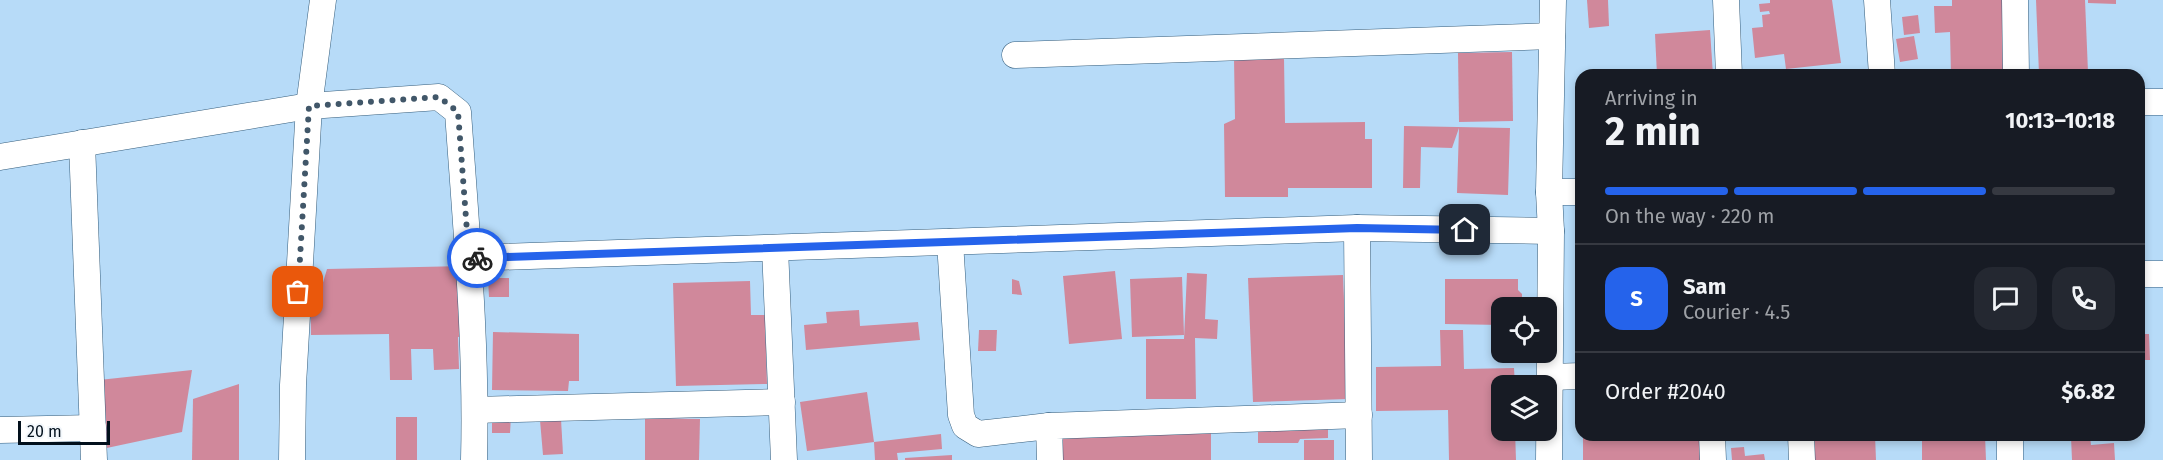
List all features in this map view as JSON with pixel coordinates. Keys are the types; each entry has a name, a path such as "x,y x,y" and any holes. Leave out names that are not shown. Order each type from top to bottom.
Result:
{"street":[{"path":"292,460 293,385 309,106 323,0"},
{"path":"1551,375 1549,192 1552,0"},
{"path":"1726,0 1729,69"},
{"path":"1877,0 1882,69"},
{"path":"2015,0 2016,69"},
{"path":"1015,55 1552,36"},
{"path":"0,157 309,106 439,97 458,112 469,258 475,410 474,460"},
{"path":"2145,102 2163,102"},
{"path":"82,143 94,460"},
{"path":"1549,192 1575,192"},
{"path":"469,258 1357,228 1551,231"},
{"path":"1357,228 1359,460"},
{"path":"950,242 961,415 964,426 978,434 1049,426 1359,415"},
{"path":"775,248 784,460"},
{"path":"2145,274 2163,274"},
{"path":"1557,377 1575,376"},
{"path":"475,410 782,402"},
{"path":"1049,426 1050,460"},
{"path":"0,430 93,428"},
{"path":"1550,441 1550,460"},
{"path":"1712,441 1713,460"},
{"path":"1801,441 1802,460"},
{"path":"2010,441 2010,460"}],"building":[{"path":"1587,0 1608,0 1609,26 1589,28"},
{"path":"1770,0 1832,0 1841,63 1786,69 1784,54 1755,58 1752,28 1763,27 1762,15 1770,14 1769,11 1760,12 1759,4 1770,3"},
{"path":"1952,0 2009,0 2007,69 1951,69 1950,32 1935,33 1934,6 1952,6"},
{"path":"2036,0 2085,0 2088,69 2039,69"},
{"path":"2088,0 2116,0 2116,4 2088,3"},
{"path":"1918,15 1920,33 1904,35 1902,17"},
{"path":"1710,30 1713,69 1657,69 1655,34"},
{"path":"1914,36 1918,59 1900,62 1896,39"},
{"path":"1512,52 1513,121 1459,122 1458,53"},
{"path":"1234,58 1284,58 1285,123 1365,122 1365,139 1372,139 1372,188 1288,188 1288,197 1225,197 1224,124 1235,119"},
{"path":"1404,126 1510,128 1508,195 1457,193 1459,128 1452,148 1421,147 1420,188 1403,188"},
{"path":"465,266 467,336 458,337 459,369 434,370 433,349 411,349 412,380 390,380 389,334 311,335 310,286 322,286 327,269"},
{"path":"1115,271 1122,339 1069,344 1063,276"},
{"path":"1187,273 1207,274 1205,319 1218,320 1217,339 1195,338 1196,399 1146,399 1146,339 1184,339"},
{"path":"1343,275 1348,399 1253,402 1248,278"},
{"path":"1182,277 1184,335 1132,337 1130,279"},
{"path":"488,278 509,278 509,297 489,297"},
{"path":"1012,279 1019,281 1022,295 1012,294"},
{"path":"1445,279 1518,279 1518,290 1522,297 1491,297 1491,325 1445,324"},
{"path":"750,281 751,315 765,315 767,384 676,386 673,283"},
{"path":"859,310 860,326 918,322 920,340 806,350 804,325 827,323 826,312"},
{"path":"979,330 997,330 996,351 978,351"},
{"path":"1440,330 1463,330 1464,369 1514,368 1514,375 1491,375 1491,441 1515,441 1516,460 1449,460 1448,410 1376,411 1376,367 1441,366"},
{"path":"493,332 579,334 579,381 569,381 568,391 492,390"},
{"path":"2145,334 2149,334 2150,360 2145,360"},
{"path":"192,370 182,432 102,449 99,380"},
{"path":"239,384 239,460 192,460 193,399"},
{"path":"867,392 874,442 807,451 800,402"},
{"path":"492,416 511,416 510,433 492,433"},
{"path":"396,417 417,417 417,460 396,460"},
{"path":"645,418 700,419 699,460 645,460"},
{"path":"561,419 563,454 543,455 540,420"},
{"path":"1328,421 1328,438 1300,439 1298,443 1258,443 1258,422"},
{"path":"1063,426 1211,429 1211,460 1063,460"},
{"path":"941,434 942,449 897,453 898,460 875,460 874,442"},
{"path":"1304,440 1334,440 1334,460 1304,460"},
{"path":"1583,441 1701,441 1702,460 1583,460"},
{"path":"1812,441 1875,441 1876,460 1812,460"},
{"path":"1922,441 1985,441 1986,460 1922,460"},
{"path":"2071,441 2091,441 2091,445 2114,443 2115,460 2072,460"},
{"path":"1744,447 1745,456 1764,454 1765,460 1732,460 1731,448"},
{"path":"952,455 952,460 905,460 905,458"}],"way so far":[{"path":"298,292 309,106 439,97 458,112 469,258 477,258"}],"route":[{"path":"477,258 1357,228 1465,230"}]}
